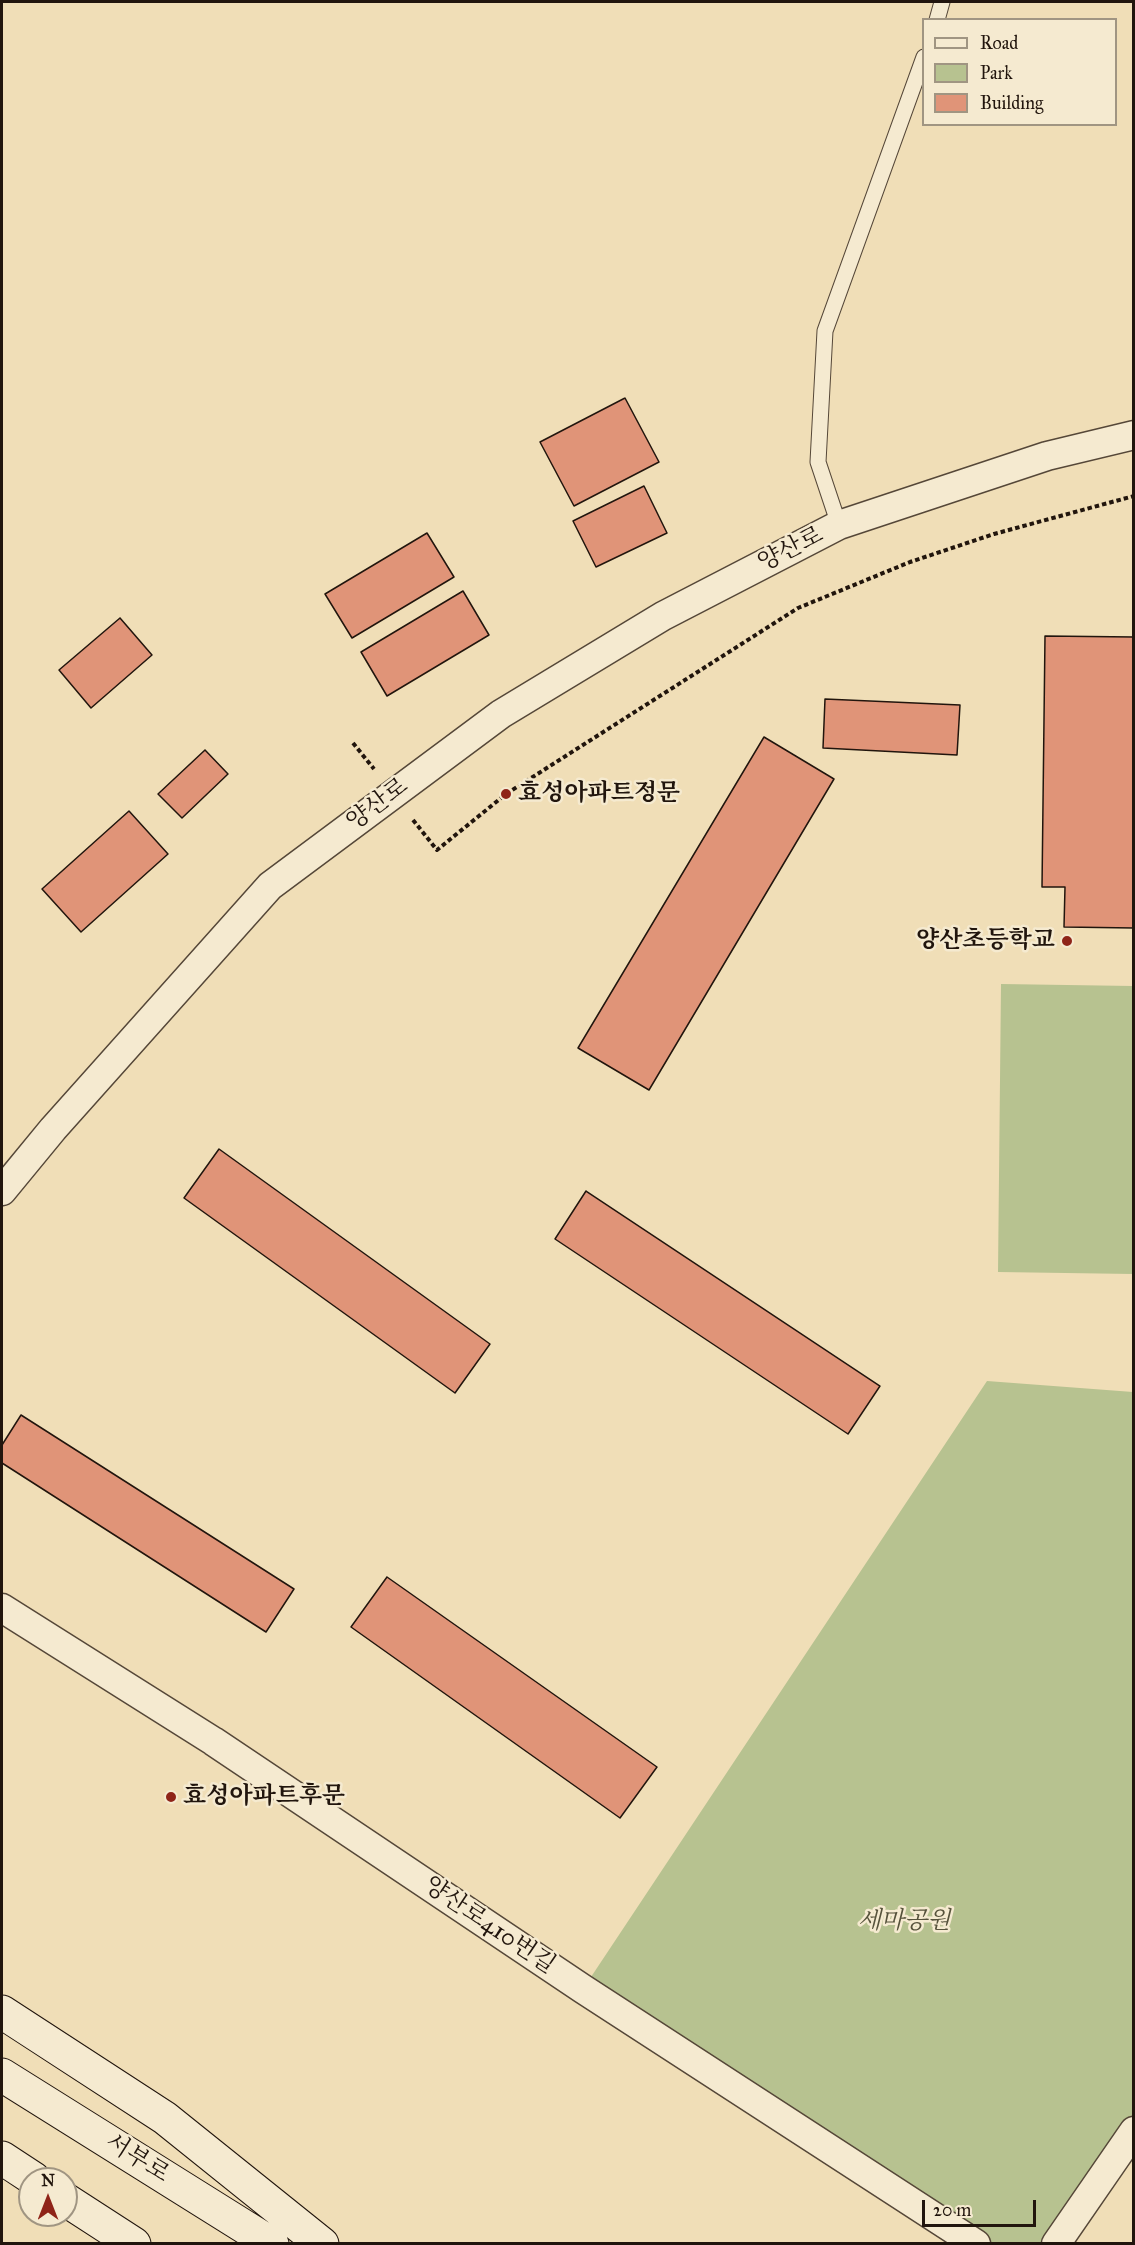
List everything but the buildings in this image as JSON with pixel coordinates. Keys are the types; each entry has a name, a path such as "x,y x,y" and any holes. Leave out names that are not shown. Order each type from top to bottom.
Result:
{"main road":[{"path":"2,2012 165,2118 322,2244"},
{"name":"서부로","path":"2,2075 273,2244"},
{"path":"2,2158 18,2168"},
{"path":"78,2208 134,2244"}],"street":[{"name":"양산로","path":"2,1191 53,1129 270,886 501,714 663,616 839,525 1047,456 1134,435"},
{"name":"양산로410번길","path":"2,1608 213,1741 583,1989 976,2244"},
{"path":"1056,2244 1134,2131"}],"lane":[{"path":"938,18 942,2"},
{"name":"양산로","path":"839,525 818,462 825,331 922,63"}],"path":[{"path":"437,850 506,794 798,608 910,562 1070,512 1134,496"}],"green space":[{"path":"1001,984 1133,986 1133,1274 998,1272"},
{"name":"세마공원","path":"987,1381 1133,1392 1133,2133 1056,2243 976,2243 583,1989"}],"place":[{"name":"효성아파트정문","path":"506,794"},
{"name":"양산초등학교","path":"1067,941"},
{"name":"효성아파트후문","path":"171,1797"}]}
